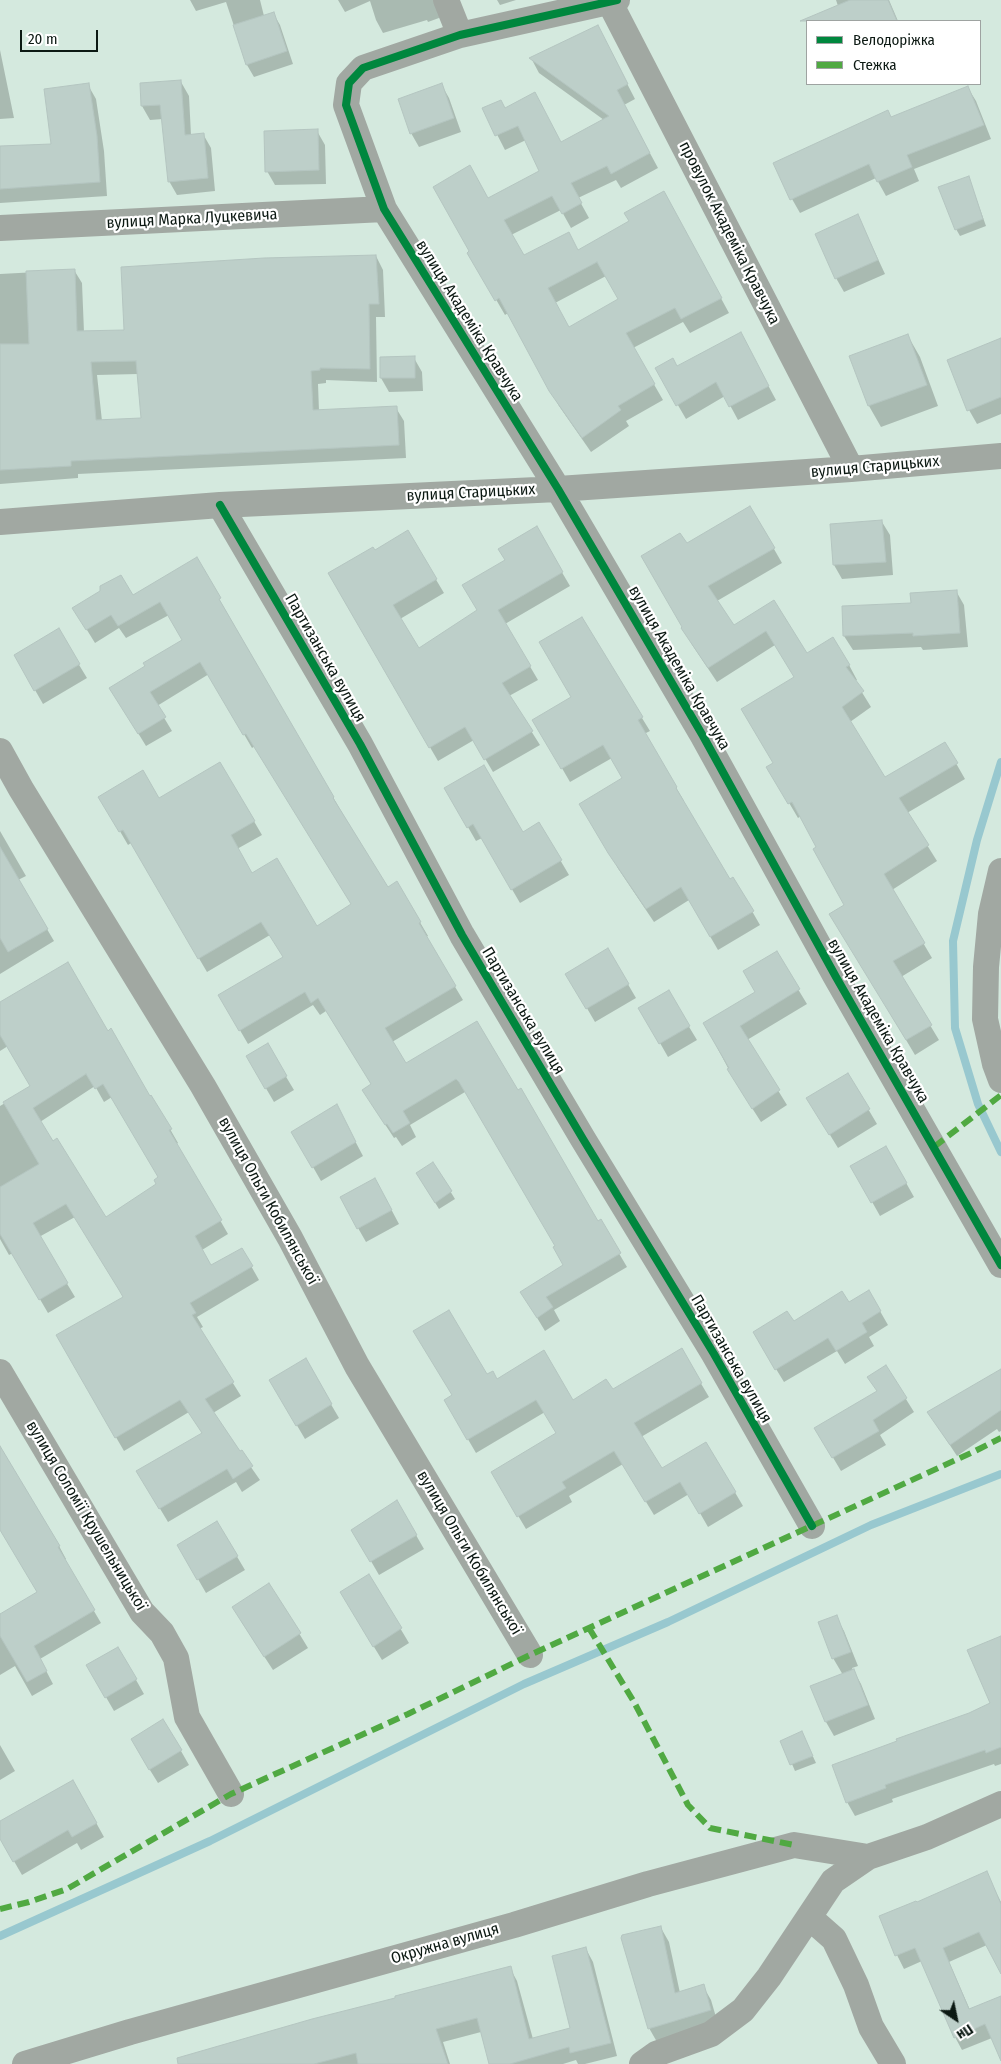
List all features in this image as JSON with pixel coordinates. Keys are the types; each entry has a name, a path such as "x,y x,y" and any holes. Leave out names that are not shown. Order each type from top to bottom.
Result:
{"street":[{"path":"446,0 460,35 613,1"},
{"name":"провулок Академіка Кравчука","path":"613,1 851,469"},
{"name":"вулиця Академіка Кравчука","path":"460,35 363,68 349,83 346,105 384,209 558,489 703,736 836,977 1001,1265"},
{"name":"вулиця Марка Луцкевича","path":"0,228 384,209"},
{"name":"вулиця Старицьких","path":"0,522 220,505 558,489 851,469 1001,456"},
{"name":"Партизанська вулиця","path":"220,505 360,744 462,935 714,1354 812,1526"},
{"name":"вулиця Ольги Кобилянської","path":"0,751 21,789 203,1086 290,1238 357,1366 530,1655"},
{"path":"1001,871 991,914 993,963 986,1019 995,1064 1001,1080"},
{"name":"вулиця Соломії Крушельницької","path":"0,1372 142,1612 162,1633 176,1658 187,1717 231,1794"},
{"name":"Окружна вулиця","path":"642,2064 656,2054 711,2034 743,2010 769,1976 833,1881 868,1857 927,1837 1001,1804"},
{"name":"Окружна вулиця","path":"25,2064 130,2032 514,1925 648,1884 794,1845 868,1857"},
{"path":"809,1917 834,1939 856,1985 871,2027 892,2064"}],"building":[{"path":"850,0 888,0 897,20 806,20 800,21"},
{"path":"274,12 287,51 246,65 233,25"},
{"path":"598,25 628,84 617,90 650,153 611,174 607,166 571,183 582,203 562,214 552,196 504,220 524,255 569,232 578,250 629,221 624,213 664,191 722,298 681,319 675,308 626,333 655,384 618,406 621,410 582,438 549,391 499,298 495,301 467,253 469,251 433,187 470,165 488,198 539,171 518,126 495,136 482,108 501,100 505,108 535,92 561,142 609,116 529,58","holes":["597,262 618,299 569,327 548,288"]},
{"path":"181,80 185,135 204,133 208,178 168,182 160,105 141,106 140,83"},
{"path":"89,83 97,136 100,182 0,189 0,146 51,144 44,89"},
{"path":"442,83 454,118 410,134 398,99"},
{"path":"968,86 984,125 907,155 912,167 877,182 869,164 790,200 773,163 888,110 891,117"},
{"path":"318,129 319,170 265,172 264,131"},
{"path":"969,176 983,219 955,230 938,187"},
{"path":"858,214 878,260 835,279 815,234"},
{"path":"376,255 379,304 369,304 370,369 320,368 320,370 311,371 313,410 397,406 399,445 71,461 71,466 0,470 0,344 29,344 26,271 75,269 77,331 124,330 121,267 264,258","holes":["136,361 141,418 96,420 91,362"]},
{"path":"741,332 769,386 729,407 716,382 676,406 655,368 673,358 677,366"},
{"path":"908,334 927,385 868,406 849,356"},
{"path":"1001,338 1001,397 967,411 947,360"},
{"path":"415,356 415,378 380,378 380,357"},
{"path":"750,506 775,548 708,586 734,625 774,600 807,653 833,637 850,665 846,667 864,691 842,707 885,777 945,742 958,763 899,798 929,845 884,874 925,943 893,961 932,1025 906,1040 829,914 844,905 813,849 816,847 792,802 788,804 766,767 773,763 741,709 794,677 766,631 708,668 681,628 641,556 680,533 687,543"},
{"path":"882,520 886,562 833,565 830,524"},
{"path":"537,526 563,572 498,610 531,666 502,683 533,731 484,760 465,727 429,748 328,573 373,547 375,550 408,530 437,579 393,605 419,648 477,610 462,585 505,560 498,549"},
{"path":"197,557 333,798 388,887 397,881 456,986 385,1028 406,1063 477,1021 518,1090 521,1088 598,1221 601,1219 621,1253 546,1297 553,1307 537,1318 520,1292 563,1265 553,1247 555,1246 459,1082 456,1079 403,1111 410,1123 393,1133 387,1124 385,1125 362,1090 371,1084 318,998 311,1003 305,992 239,1031 218,995 283,957 261,922 198,959 123,830 119,832 98,797 143,770 159,798 220,762 255,821 231,835 252,873 277,858 317,926 351,904 246,734 243,735 200,662 150,692 166,717 138,734 109,688 145,666 143,663 182,640 160,602 118,626 111,615 86,630 72,608 100,591 100,586 121,575 133,595"},
{"path":"957,590 960,633 913,636 913,633 843,636 842,606 911,603 910,593"},
{"path":"582,617 643,717 638,720 676,788 730,879 733,877 754,911 710,937 681,887 646,909 608,853 579,804 622,778 603,745 561,769 532,720 571,697 539,642"},
{"path":"59,628 80,664 34,691 14,655"},
{"path":"484,765 523,832 539,822 562,860 511,890 473,824 467,828 444,788"},
{"path":"0,847 48,929 8,952 0,938"},
{"path":"608,948 629,984 586,1009 565,974"},
{"path":"777,951 800,989 740,1026 780,1090 752,1109 727,1069 729,1068 703,1023 755,992 743,971"},
{"path":"68,962 108,1031 111,1028 150,1096 172,1129 169,1130 222,1220 195,1236 211,1265 242,1248 253,1266 190,1303 196,1313 192,1315 234,1382 205,1399 240,1451 242,1450 253,1466 233,1479 227,1469 159,1509 136,1471 202,1433 180,1400 115,1438 56,1335 123,1297 66,1204 33,1223 68,1283 39,1300 0,1234 0,1187 39,1164 3,1102 30,1086 0,1035 0,1002","holes":["86,1074 95,1089 103,1084 158,1177 154,1180 156,1184 106,1217 57,1138 53,1141 33,1108"]},
{"path":"669,990 690,1026 659,1044 638,1008"},
{"path":"268,1043 287,1076 265,1089 246,1056"},
{"path":"848,1073 870,1109 829,1135 806,1098"},
{"path":"337,1104 356,1142 312,1168 291,1132"},
{"path":"886,1146 907,1183 871,1203 850,1166"},
{"path":"433,1162 452,1191 435,1203 416,1173"},
{"path":"375,1178 392,1210 357,1229 340,1197"},
{"path":"869,1290 881,1311 862,1323 867,1332 836,1351 828,1338 775,1370 753,1332 787,1311 794,1321 842,1291 849,1302"},
{"path":"449,1310 487,1374 493,1371 497,1379 544,1350 573,1400 606,1379 613,1389 682,1348 702,1383 634,1423 662,1468 706,1442 736,1492 699,1514 680,1482 645,1502 614,1451 562,1482 566,1488 517,1517 491,1472 556,1433 536,1400 467,1440 444,1400 452,1395 413,1331"},
{"path":"306,1358 332,1404 296,1426 269,1380"},
{"path":"886,1365 907,1398 873,1420 879,1431 832,1458 814,1428 877,1391 867,1377"},
{"path":"1001,1369 1001,1410 950,1445 927,1412"},
{"path":"0,1446 60,1546 58,1547 95,1610 34,1646 47,1671 27,1682 0,1636 0,1614 37,1592 0,1530"},
{"path":"397,1500 417,1535 370,1562 351,1530"},
{"path":"217,1521 238,1556 197,1580 177,1545"},
{"path":"369,1574 402,1628 373,1647 340,1592"},
{"path":"269,1583 301,1633 264,1657 232,1607"},
{"path":"837,1615 851,1652 832,1659 818,1622"},
{"path":"1001,1636 1001,1747 986,1753 985,1750 885,1785 886,1788 846,1803 832,1765 897,1741 896,1739 969,1713 990,1703 967,1650"},
{"path":"118,1647 137,1679 105,1698 86,1665"},
{"path":"854,1669 868,1705 825,1722 810,1686"},
{"path":"163,1719 182,1750 149,1770 131,1739"},
{"path":"802,1731 813,1756 790,1765 780,1741"},
{"path":"73,1780 97,1823 72,1837 68,1830 13,1862 0,1839 0,1821"},
{"path":"987,1871 1001,1904 1001,1974 979,1932 943,1948 969,2009 1001,1996 1001,2061 985,2024 954,2038 915,1948 895,1956 879,1916 917,1902"},
{"path":"661,1926 675,1993 704,1984 711,2010 648,2029 621,1938 622,1935"},
{"path":"586,1947 611,2043 570,2053 569,2047 510,2064 489,2064 477,2018 436,2029 448,2064 358,2064 356,2053 314,2064 178,2064 177,2058 312,2019 395,1998 395,1996 511,1966 529,2039 570,2028 552,1956"}],"waterway":[{"path":"1001,762 977,840 953,941 955,1028 978,1104 1001,1152"},
{"path":"0,1936 210,1841 524,1684 668,1622 871,1525 1001,1474"}],"marked path":[{"path":"934,1147 1001,1095"},
{"path":"0,1909 29,1902 67,1889 231,1794 408,1714 530,1655 1001,1438"},
{"path":"589,1628 634,1702 688,1805 710,1828 794,1845"}],"cycle path":[{"path":"617,0 460,35 363,68 349,83 346,105 384,209 558,489 703,736 836,977 1001,1265"},
{"path":"220,505 360,744 462,935 714,1354 812,1526"}]}
